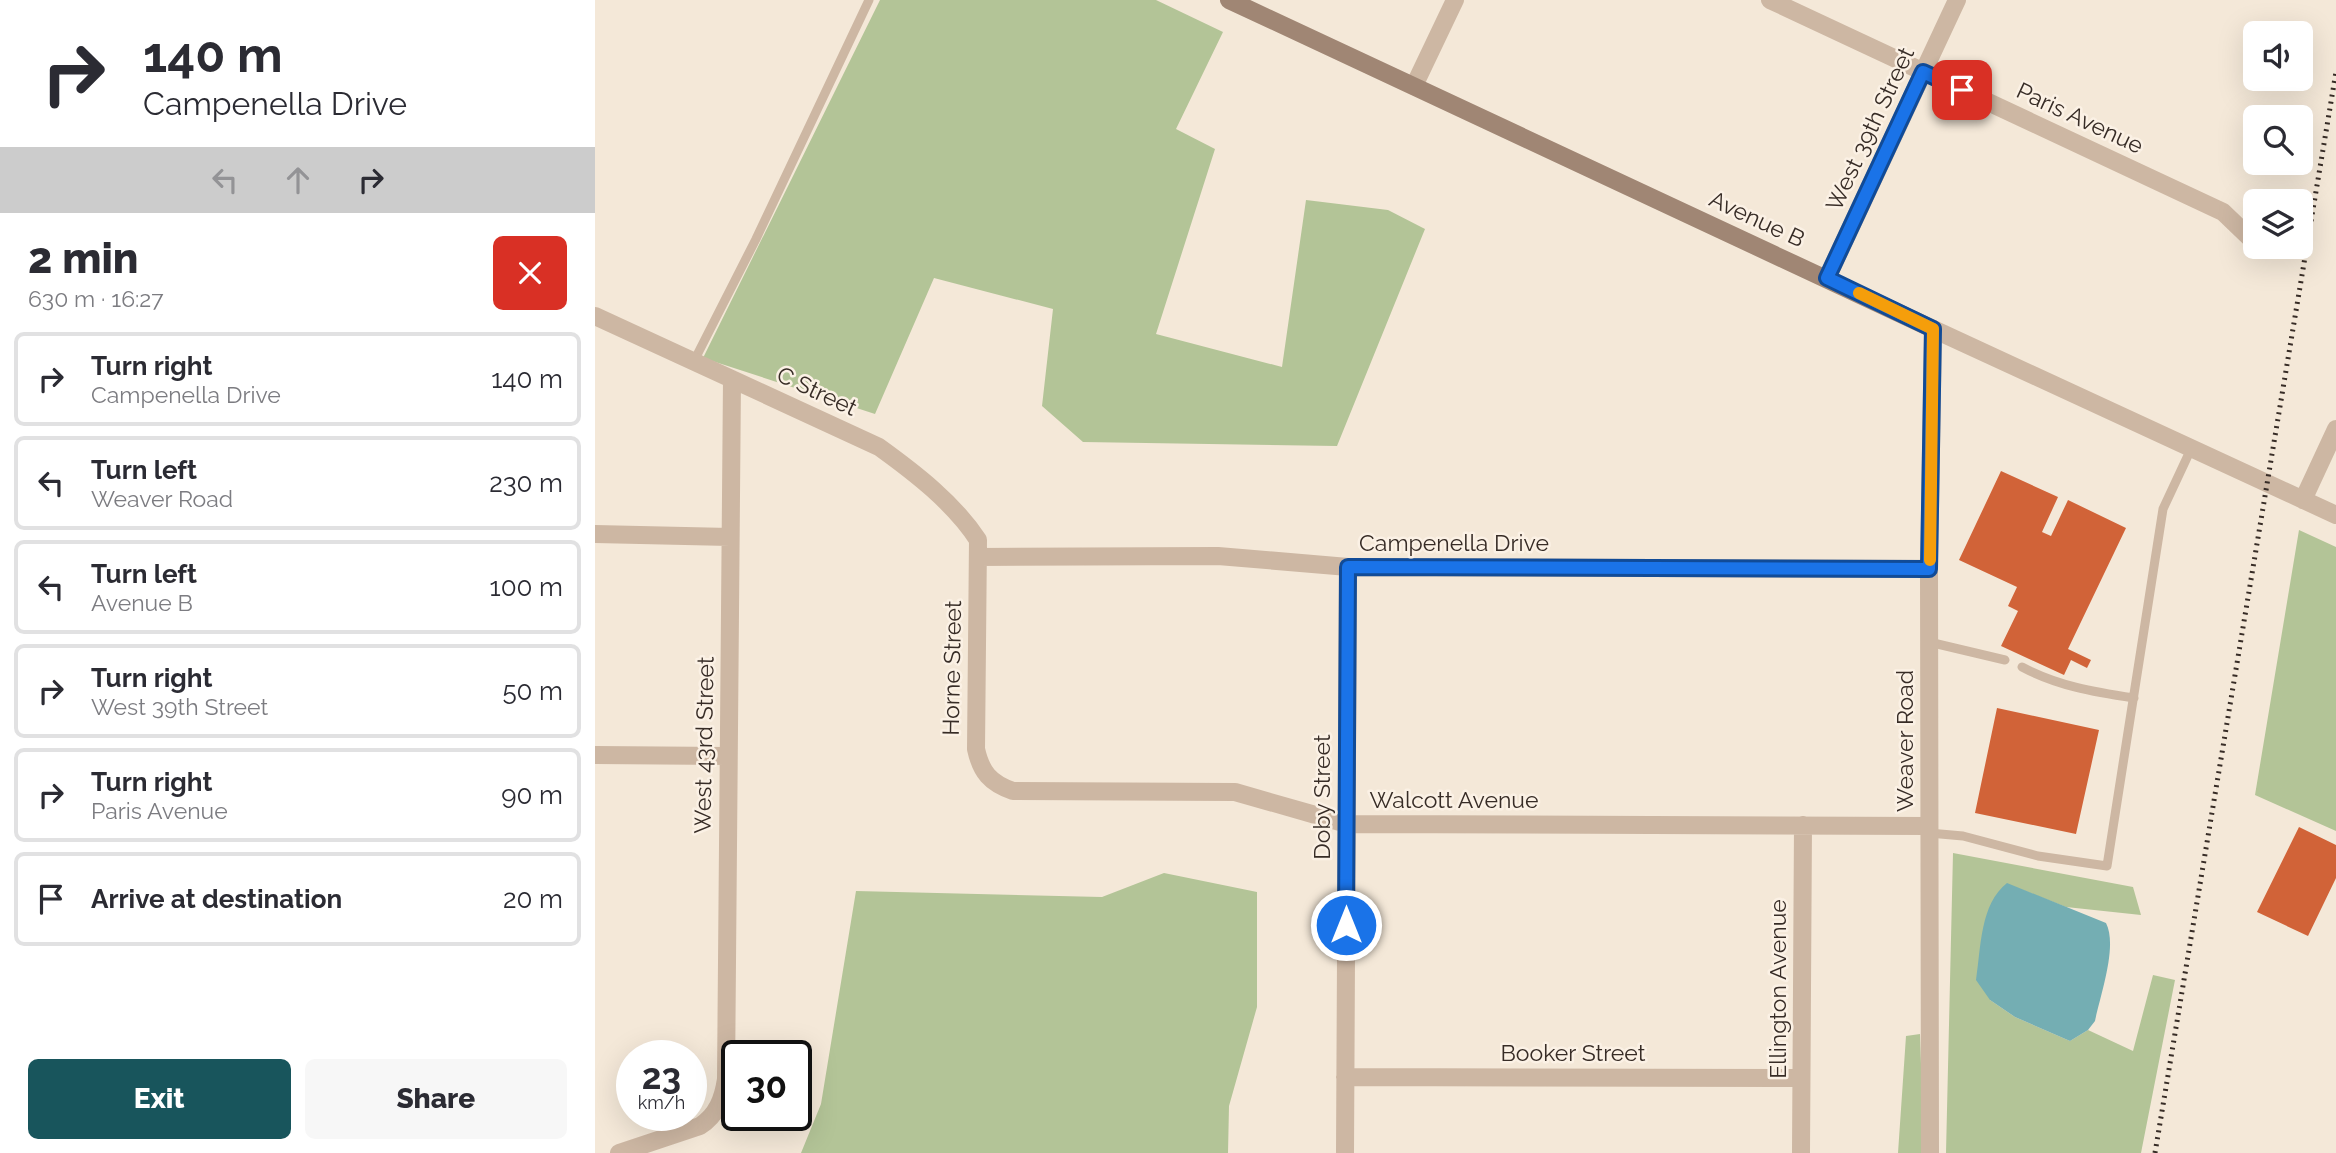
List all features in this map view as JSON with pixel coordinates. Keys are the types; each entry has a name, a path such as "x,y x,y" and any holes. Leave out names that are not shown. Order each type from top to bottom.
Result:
{"main road":[{"name":"Avenue B","path":"1229,0 1933,329"}],"street":[{"path":"1414,86 1455,0"},
{"name":"Paris Avenue","path":"1770,0 2223,212 2243,231"},
{"name":"West 39th Street","path":"1827,278 1957,0"},
{"name":"C Street","path":"595,316 879,447 910,469 968,524 978,540 978,557"},
{"name":"Avenue B","path":"1933,329 2336,515"},
{"name":"Weaver Road","path":"1930,1153 1929,569 1933,329"},
{"name":"West 43rd Street","path":"619,1153 700,1126 709,1120 723,1096 726,1079 732,379"},
{"path":"2303,500 2336,429"},
{"path":"595,534 730,537"},
{"name":"Campenella Drive","path":"978,557 1218,556 1348,567 1929,569"},
{"name":"Horne Street","path":"978,557 976,749 979,765 987,777"},
{"name":"Doby Street","path":"1345,1153 1348,567"},
{"path":"595,755 727,755"},
{"name":"Walcott Avenue","path":"987,777 999,786 1013,791 1235,792 1347,824 1803,825 1929,830"},
{"name":"Ellington Avenue","path":"1801,1153 1803,825"},
{"name":"Booker Street","path":"1345,1077 1801,1078"}],"lane":[{"path":"694,361 756,239 832,73 869,0"},
{"path":"1929,830 2038,856 2107,866 2163,509 2191,449"},
{"path":"1929,642 2005,660"},
{"path":"2022,667 2042,678 2075,689 2134,698"}],"green space":[{"path":"880,0 1156,0 1223,32 1176,129 1215,149 1156,334 1282,367 1306,200 1388,210 1425,229 1337,446 1083,442 1042,406 1053,309 934,278 875,414 703,358"},
{"path":"2299,530 2336,547 2336,831 2255,795"},
{"path":"1953,853 2133,887 2141,915 2066,907 2007,884 1990,1000 2015,1017 2070,1041 2088,1030 2133,1051 2153,975 2175,980 2141,1153 1946,1153"},
{"path":"1164,873 1257,892 1257,1007 1229,1106 1228,1153 801,1153 821,1104 856,891 1102,897"},
{"path":"1920,1034 1924,1153 1898,1153 1906,1036"}],"water":[{"path":"2007,883 2106,923 2110,944 2109,958 2095,1021 2088,1030 2070,1041 2015,1017 1990,1000 1976,980 1987,914 1998,892"}],"building":[{"path":"2001,471 2058,497 2042,532 2051,536 2068,500 2126,528 2068,649 2091,660 2087,668 2071,660 2064,675 2001,646 2018,611 2008,606 2017,587 1959,560"},
{"path":"1997,708 2099,730 2076,834 1975,813"},
{"path":"2299,827 2336,845 2336,878 2308,936 2257,912"}],"railway":[{"path":"2155,1153 2336,72"}],"slow traffic":[{"path":"1859,293 1933,329 1930,560"}],"route":[{"path":"1346,925 1348,567 1929,569 1933,329 1827,278 1923,72 1962,90"}]}
